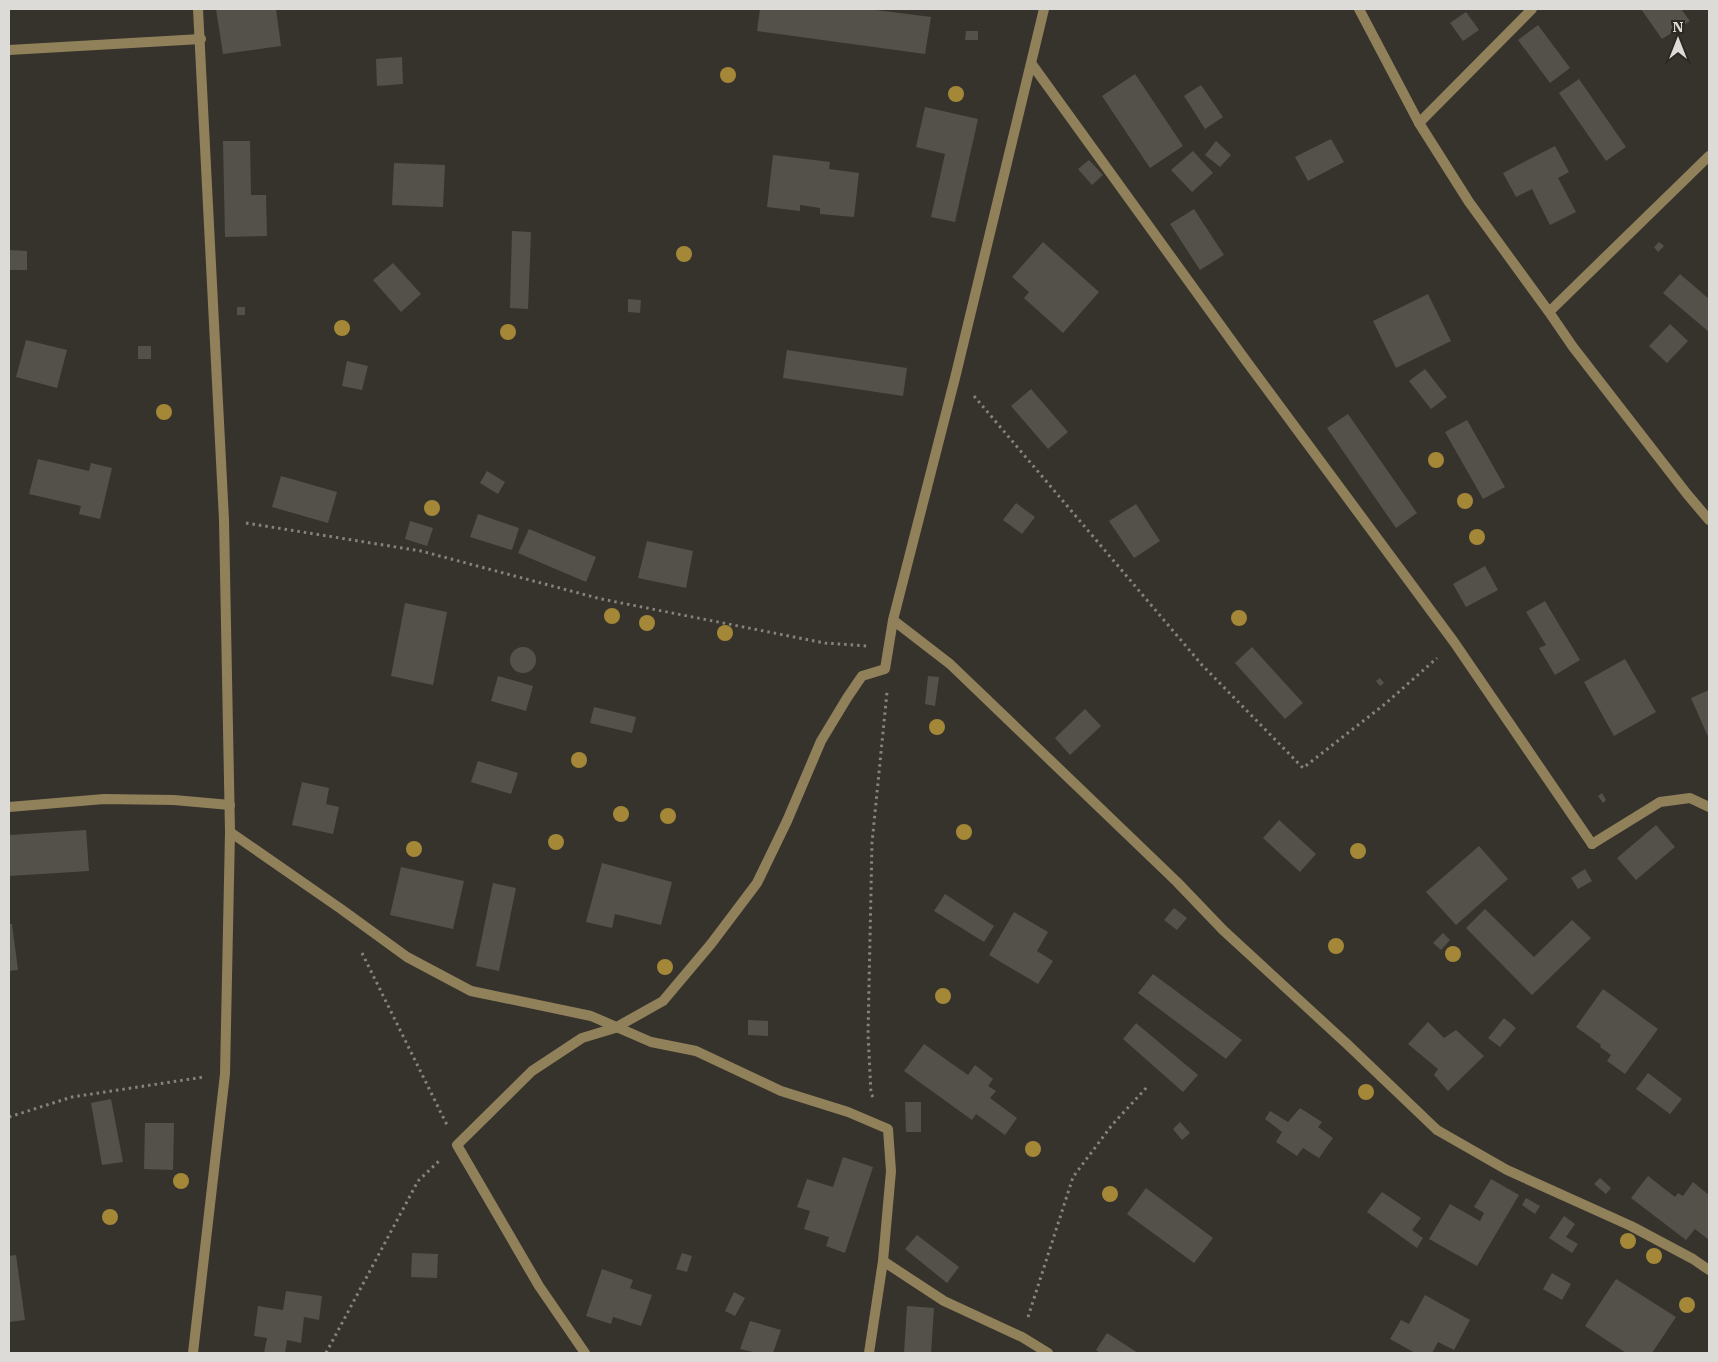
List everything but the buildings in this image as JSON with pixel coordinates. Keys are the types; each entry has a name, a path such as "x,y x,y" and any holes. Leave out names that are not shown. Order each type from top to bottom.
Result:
{"street":[{"path":"193,1353 225,1074 230,832 224,520 198,9"},
{"path":"585,1353 539,1286 457,1144 532,1071 582,1038 615,1028 663,1001 711,944 757,883 787,821 821,741 862,676 885,669 893,620 956,374 1044,9"},
{"path":"1360,9 1419,123 1469,202 1579,355 1709,520"},
{"path":"1419,123 1532,9"},
{"path":"9,50 201,39"},
{"path":"1031,63 1244,358 1454,642 1592,844 1660,802 1690,798 1709,807"},
{"path":"1549,312 1709,156"},
{"path":"893,620 950,664 1177,882 1223,930 1348,1044 1437,1130 1507,1170 1631,1226 1693,1259 1709,1270"},
{"path":"9,808 104,799 174,800 230,805"},
{"path":"230,832 407,957 471,992 591,1016 651,1042 696,1051 780,1091 848,1112 888,1129 890,1172 883,1261 869,1353"},
{"path":"883,1261 944,1302 1022,1337 1048,1353"}],"path":[{"path":"956,374 1202,666 1303,768 1385,704 1454,642"},
{"path":"224,520 421,551 601,598 826,643 889,647"},
{"path":"885,669 887,698 872,843 868,1034 871,1094 888,1129"},
{"path":"326,1353 418,1181 457,1144 362,952"},
{"path":"9,1117 72,1097 225,1074"},
{"path":"1022,1337 1037,1285 1073,1178 1112,1125 1146,1087"}]}
